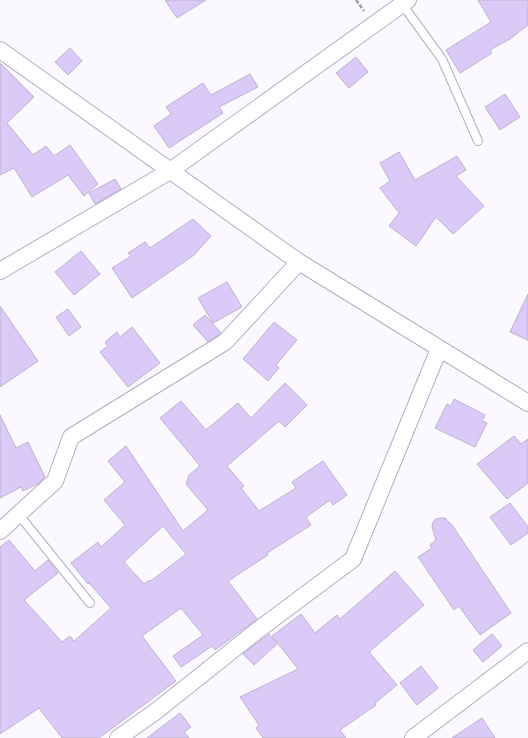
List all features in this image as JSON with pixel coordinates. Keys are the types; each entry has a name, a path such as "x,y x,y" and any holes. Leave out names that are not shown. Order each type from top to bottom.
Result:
{"street":[{"path":"0,271 170,171 405,2"},
{"path":"0,50 299,262 528,403"},
{"path":"0,531 55,482 71,437 225,342 299,262"},
{"path":"118,738 155,712 258,630 353,559 439,349"},
{"path":"413,738 528,651"}],"lane":[{"path":"405,2 442,60 478,141"},
{"path":"19,514 90,603"}],"building":[{"path":"165,0 206,0 177,18"},
{"path":"478,0 528,0 528,25 510,39 490,50 492,53 460,73 446,50 491,22"},
{"path":"70,48 82,61 68,75 55,62"},
{"path":"356,57 368,72 349,88 336,73"},
{"path":"0,63 34,97 7,123 33,155 46,146 54,156 70,145 98,184 84,196 68,175 32,197 14,168 0,175"},
{"path":"250,74 258,87 219,107 223,113 169,148 154,126 171,114 166,107 203,83 211,95"},
{"path":"505,94 520,117 500,130 485,107"},
{"path":"399,152 415,180 457,156 466,170 456,176 484,206 453,234 436,217 416,246 389,226 399,213 380,188 390,181 380,163"},
{"path":"115,179 121,189 95,204 89,193"},
{"path":"193,219 211,236 194,255 132,298 112,268 131,256 128,253 145,242 150,248"},
{"path":"81,251 100,274 74,295 55,272"},
{"path":"227,282 242,307 213,323 198,298"},
{"path":"528,294 528,340 510,332"},
{"path":"0,306 38,361 0,387"},
{"path":"68,309 81,327 69,336 56,317"},
{"path":"205,315 221,333 208,342 193,325"},
{"path":"274,322 297,340 276,365 279,368 268,381 243,359"},
{"path":"132,327 160,363 128,387 100,352 108,346 105,342 117,332 120,337"},
{"path":"285,383 307,405 285,427 279,421 227,466 244,486 241,488 259,511 296,488 292,482 323,461 347,495 333,505 330,500 306,517 311,525 267,553 268,555 228,581 257,619 215,650 212,646 181,667 173,656 203,635 181,608 142,636 176,681 99,738 62,738 39,708 0,734 0,547 9,540 35,571 48,560 58,573 24,600 62,642 70,636 74,641 111,608 89,583 88,584 71,563 98,542 101,547 125,525 104,500 125,482 108,461 126,446 183,531 208,510 186,484 189,475 200,466 160,418 181,401 206,430 238,403 251,418","holes":["163,526 186,554 151,581 150,580 144,584 124,562"]},
{"path":"454,399 485,415 482,421 487,423 475,447 435,428 447,404 451,406"},
{"path":"0,415 16,448 28,442 45,477 39,483 23,491 21,487 0,498"},
{"path":"514,436 521,444 528,439 528,483 507,499 477,464"},
{"path":"510,503 528,527 528,533 511,545 490,517"},
{"path":"445,518 452,525 511,613 480,635 459,606 454,610 418,557 432,548 430,545 436,540 432,527 433,522 436,519"},
{"path":"395,571 424,605 369,652 397,685 375,703 376,705 340,730 346,738 263,738 256,728 259,725 240,697 298,669 272,636 301,614 315,633 337,615 340,619"},
{"path":"269,634 277,644 254,665 243,654"},
{"path":"492,634 502,646 483,662 473,650"},
{"path":"421,666 438,688 417,705 400,683"},
{"path":"180,713 191,727 184,732 189,738 147,738"},
{"path":"482,718 495,738 452,738"}]}
